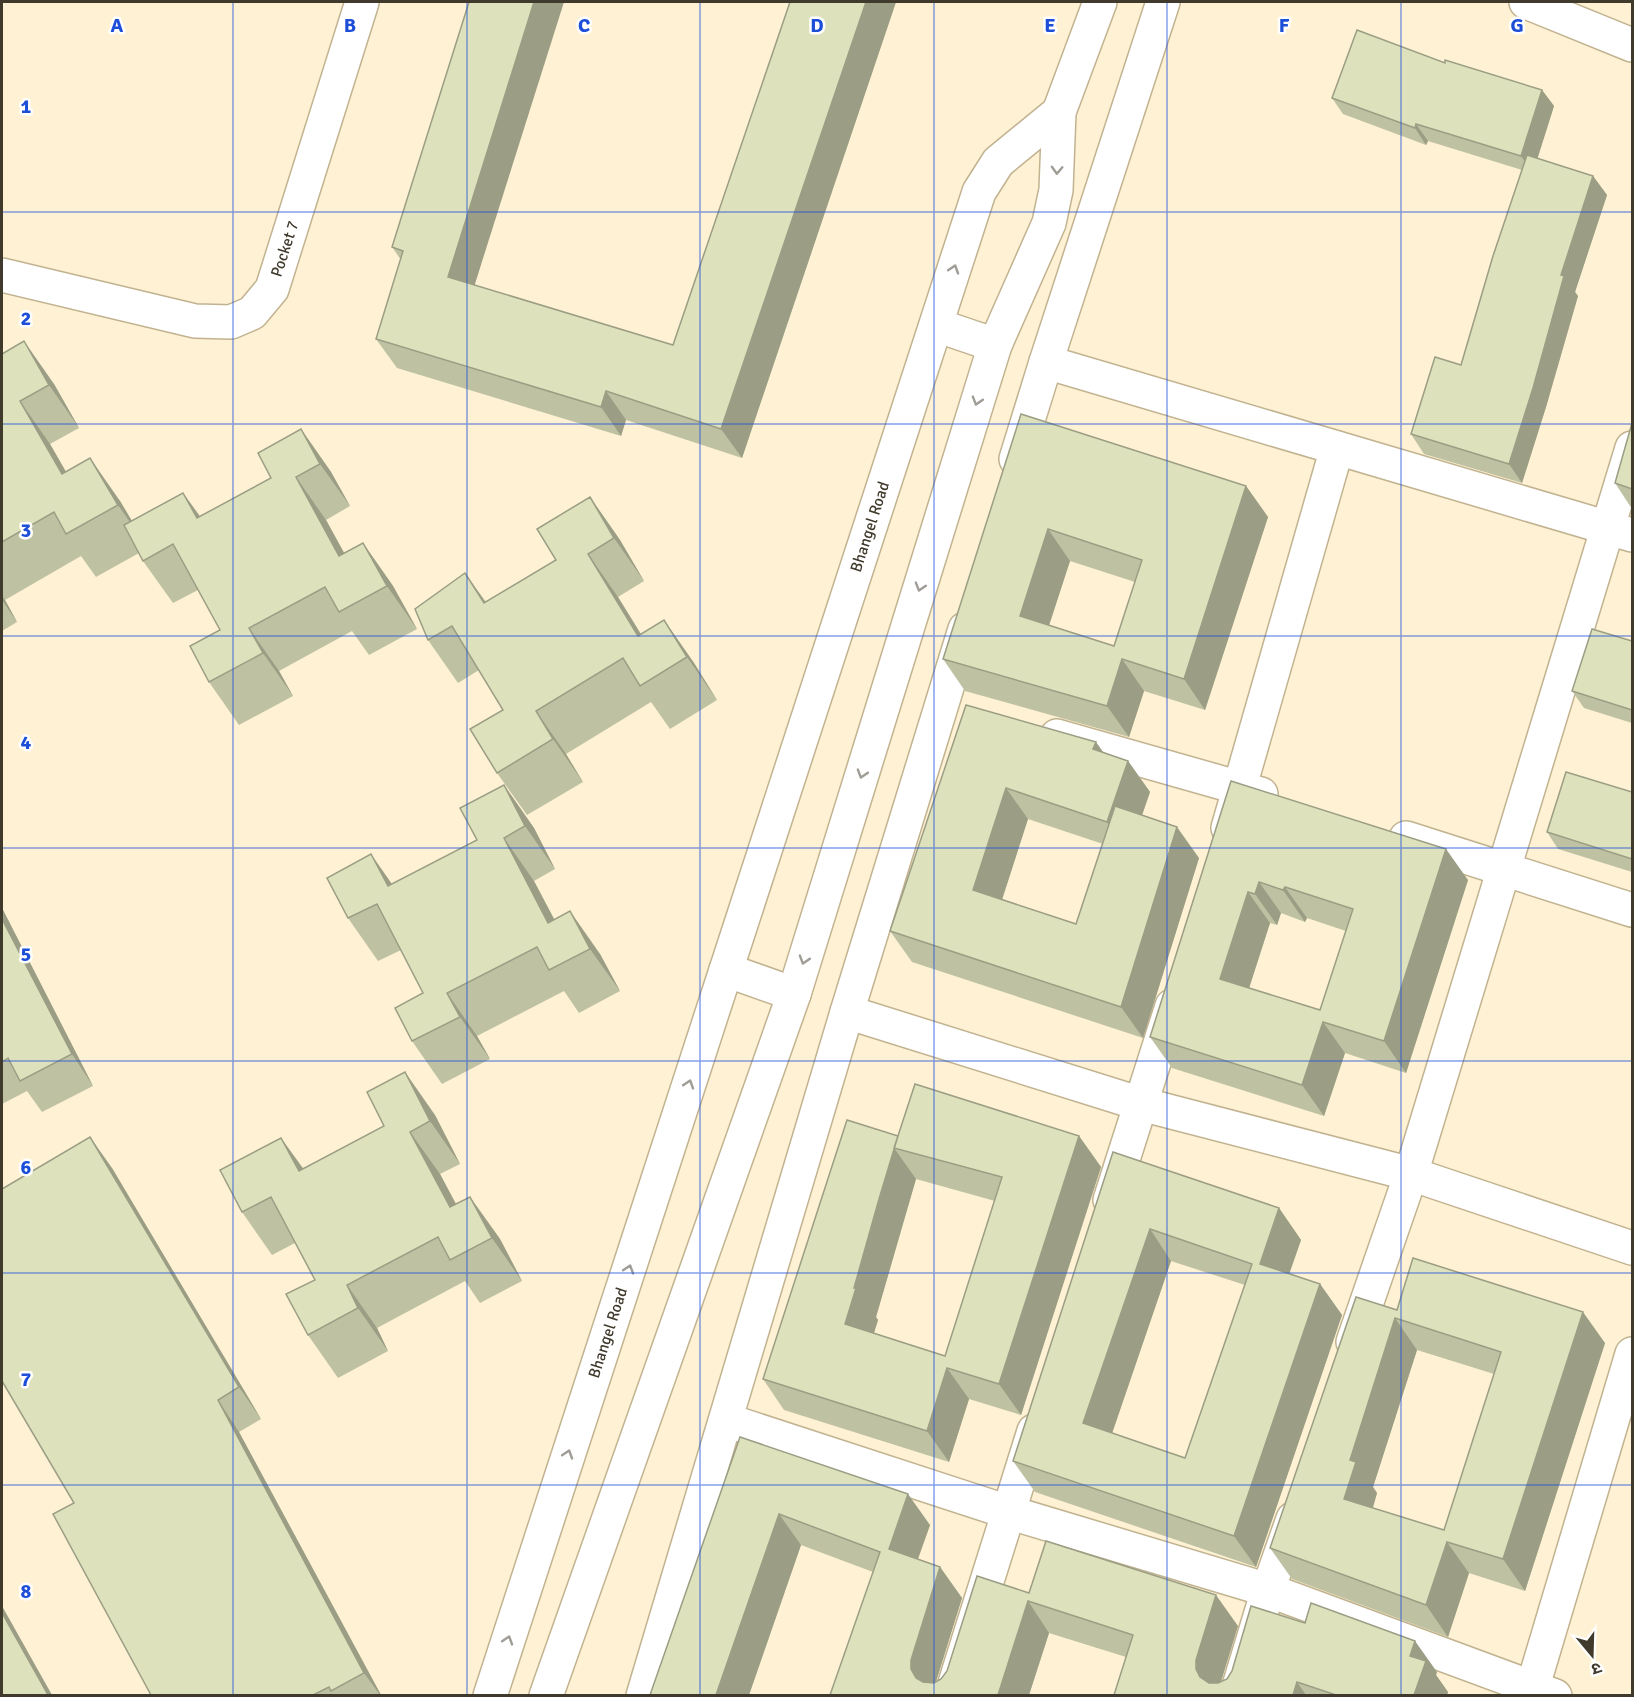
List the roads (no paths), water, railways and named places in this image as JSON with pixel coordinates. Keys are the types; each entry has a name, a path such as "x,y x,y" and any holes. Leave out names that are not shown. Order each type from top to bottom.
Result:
{"street":[{"name":"Pocket 7","path":"2,275 195,321 231,322 252,313 272,289 362,2"},
{"path":"546,1695 794,994 995,345 1049,223 1056,190 1059,112 1100,2"},
{"path":"1008,487 1046,362 1163,2"},
{"path":"1526,2 1632,45"},
{"name":"Bhangel Road","path":"490,1695 979,192 998,162 1059,112"},
{"path":"936,325 995,345"},
{"path":"1046,362 1620,531"},
{"path":"1219,855 1241,788 1338,448"},
{"path":"1345,1366 1411,1174 1505,868 1620,531 1632,448"},
{"path":"643,1695 847,1012 954,707 974,601"},
{"path":"1023,726 1285,801"},
{"path":"1373,828 1632,910"},
{"path":"726,970 794,994"},
{"path":"1100,1228 1180,979"},
{"path":"847,1012 1141,1104 1411,1174 1632,1248"},
{"path":"726,1420 1008,1512 1268,1590 1539,1693 1632,1354"},
{"path":"951,1695 1045,1399"},
{"path":"1236,1695 1268,1590 1303,1489"}]}
